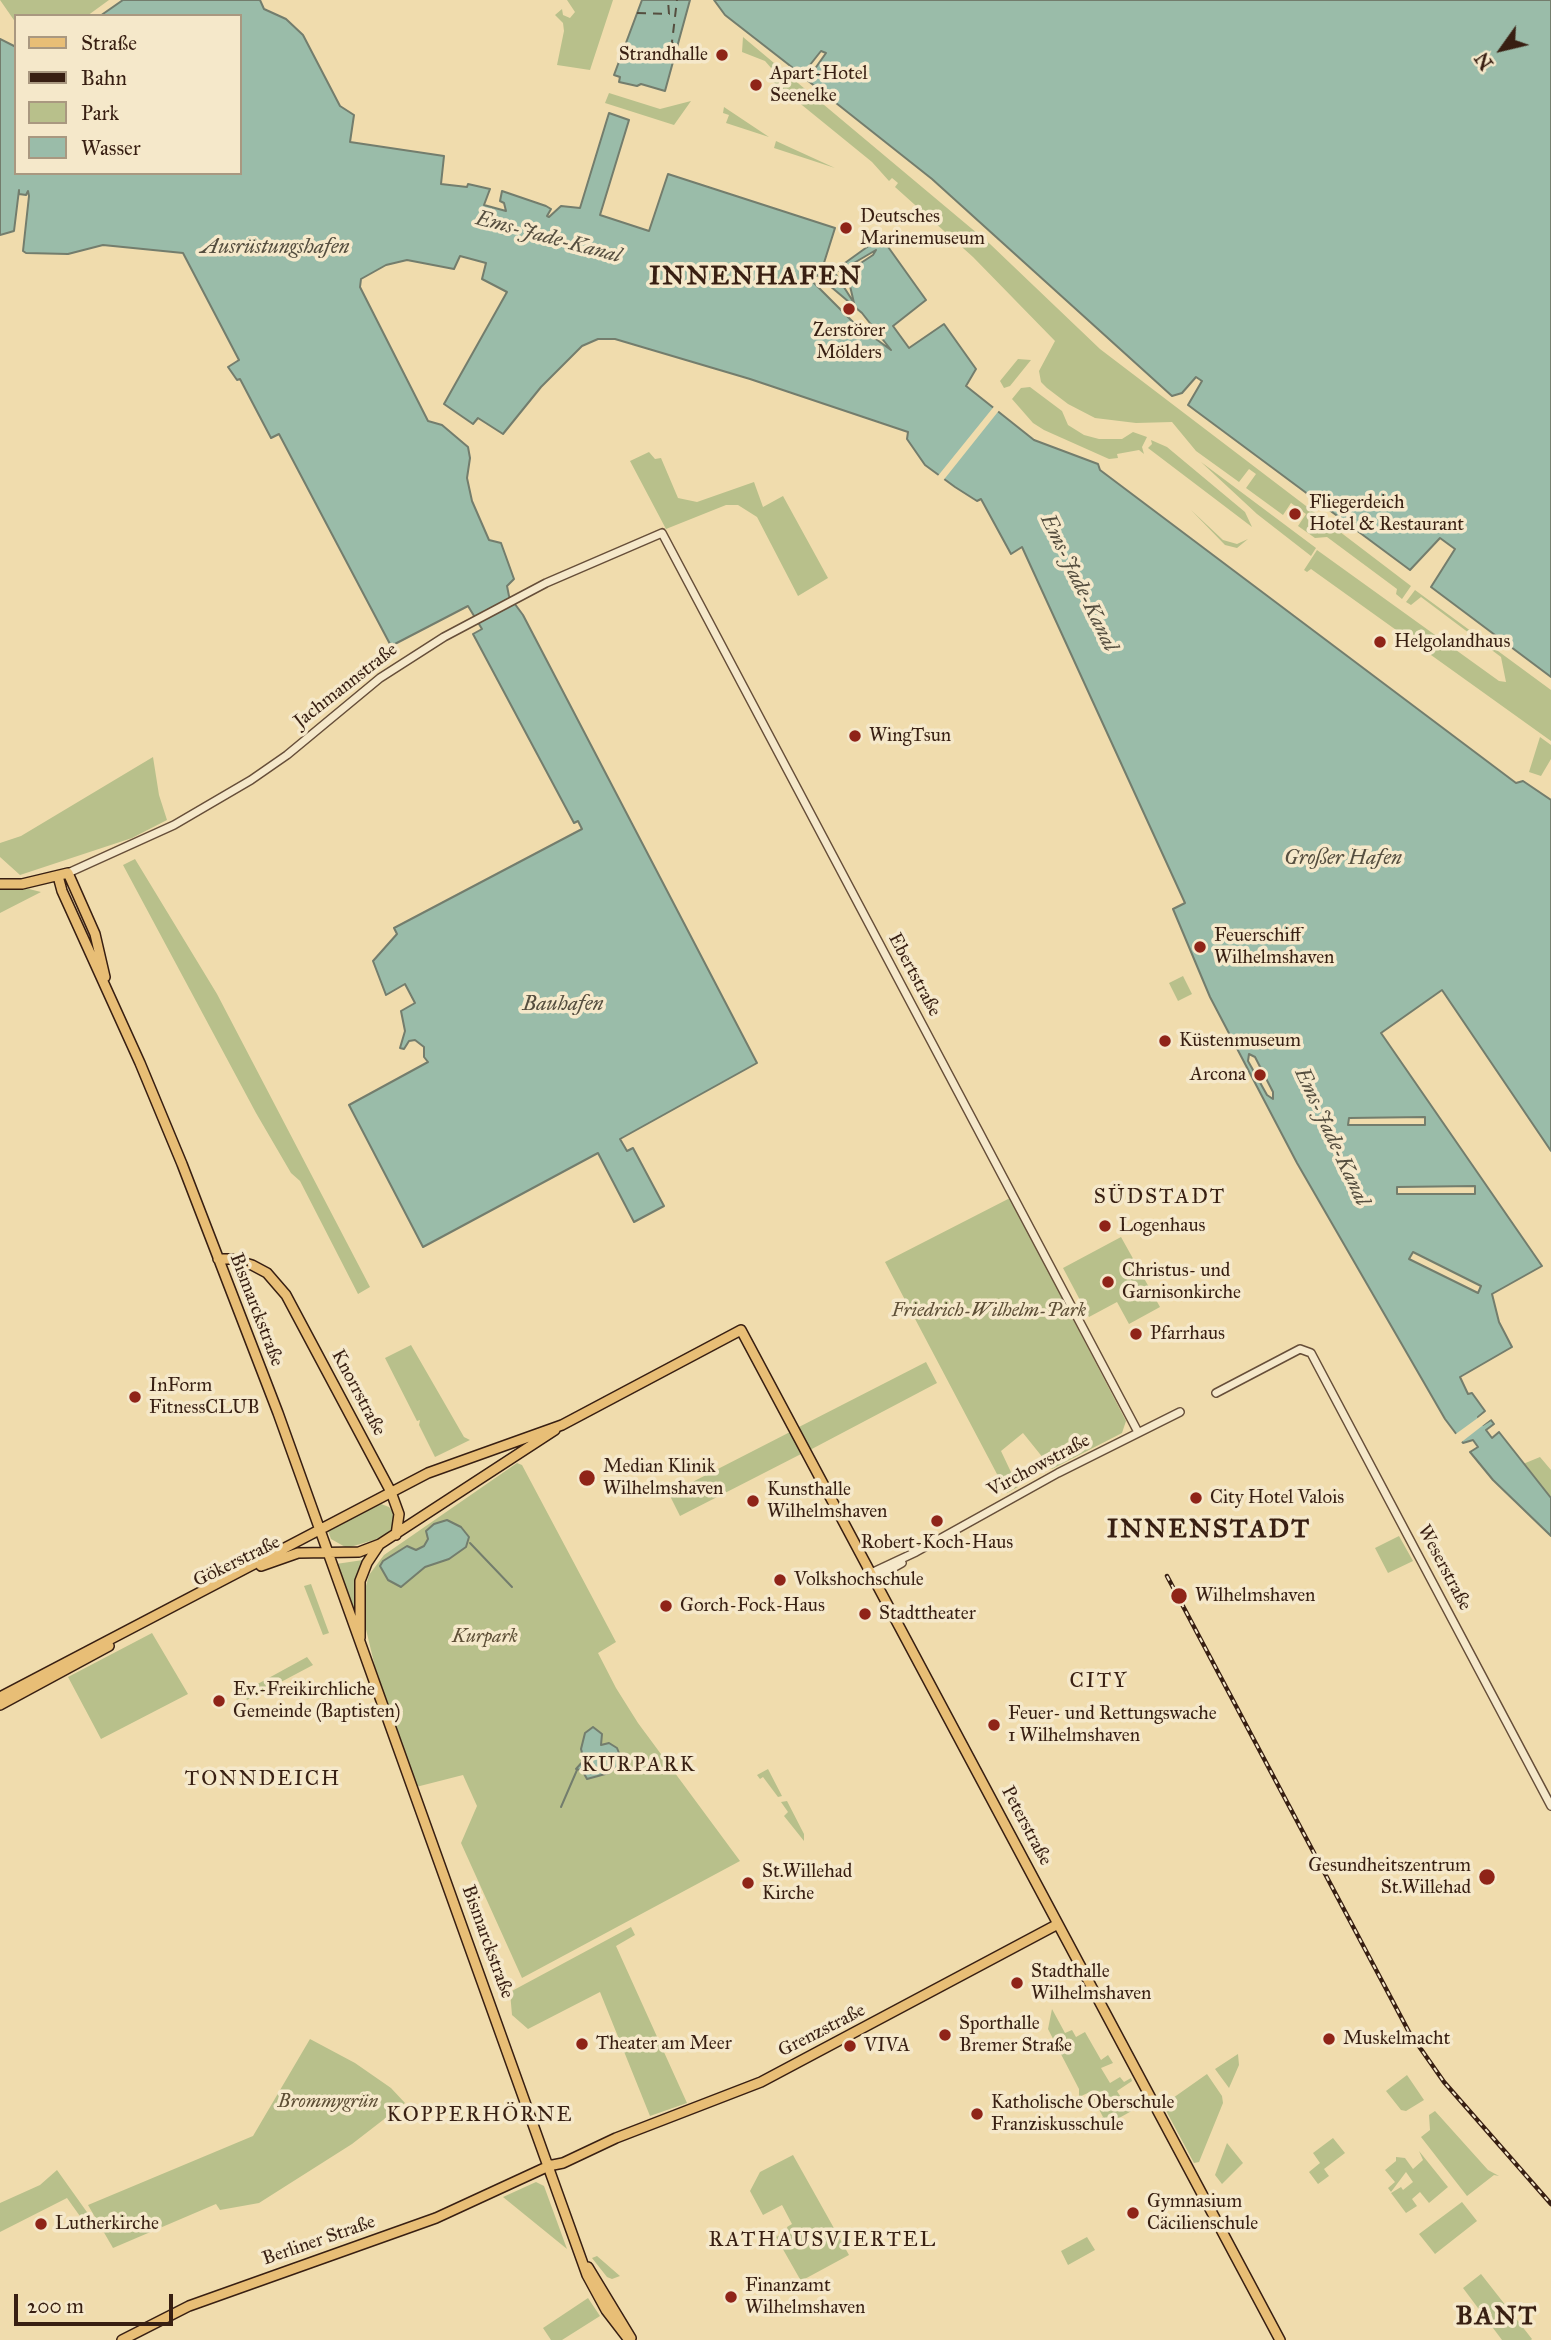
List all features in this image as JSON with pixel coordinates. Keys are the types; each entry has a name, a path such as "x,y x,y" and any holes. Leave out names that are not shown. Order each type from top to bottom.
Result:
{"main road":[{"path":"0,884 46,880 63,874"},
{"name":"Bismarckstraße","path":"63,874 60,887 146,1076 278,1413 591,2284 630,2340"},
{"name":"Bismarckstraße","path":"63,874 97,942 107,990"},
{"path":"46,880 60,887"},
{"name":"Knorrstraße","path":"218,1259 239,1261 267,1273 290,1301 391,1492 399,1514"},
{"name":"Gökerstraße","path":"0,1705 269,1562 298,1553 359,1552 380,1544 562,1425 741,1330"},
{"name":"Peterstraße","path":"741,1330 870,1577 1280,2340"},
{"name":"Gökerstraße","path":"0,1697 438,1469 562,1425"},
{"path":"377,1500 391,1505 399,1514 400,1527 395,1536"},
{"path":"298,1540 309,1528 311,1510"},
{"name":"Bismarckstraße","path":"361,1647 360,1581 367,1563 380,1544"},
{"name":"Grenzstraße","path":"548,2166 563,2164 592,2148 761,2082 1058,1924"},
{"name":"Berliner Straße","path":"122,2340 189,2306 436,2218 548,2166"}],"street":[{"name":"Jachmannstraße","path":"63,874 174,825 251,780 287,755 368,687 444,636 528,592 662,533"},
{"name":"Ebertstraße","path":"662,533 1139,1432"},
{"name":"Weserstraße","path":"1216,1393 1305,1348 1314,1357 1551,1806"},
{"name":"Virchowstraße","path":"870,1577 1180,1412"}],"green space":[{"path":"0,0 109,0 90,14 14,14 14,20"},
{"path":"567,0 613,0 590,70 557,65 564,31 563,23 555,15 562,9 563,15 570,18 575,12"},
{"path":"743,37 990,244 1100,349 1411,586 1402,599 1396,594 1397,589 1327,537 1315,538 1298,526 1306,514 1291,503 1283,515 1246,488 1256,474 1249,469 1239,482 1196,451 1172,422 1136,423 1095,418 1068,404 1047,388 1041,382 1039,371 1055,341 973,257 895,187 898,183 892,178 889,181 872,162 797,101 799,98 793,93 790,96 770,79 772,69 765,61 742,52"},
{"path":"609,93 660,109 691,101 674,125 605,103"},
{"path":"724,107 769,137 726,123 729,115 723,113"},
{"path":"776,141 835,168 774,148"},
{"path":"1018,359 1031,360 1010,386 1004,388 1000,381"},
{"path":"1030,387 1062,411 1068,425 1084,435 1099,439 1122,439 1133,432 1147,437 1142,447 1144,454 1139,450 1117,454 1118,458 1109,459 1044,430 1033,423 1012,399 1021,388"},
{"path":"1151,440 1167,447 1245,512 1252,527 1148,448 1152,444"},
{"path":"649,452 655,459 661,458 678,498 697,502 754,482 763,507 783,496 828,578 798,596 757,517 738,505 726,505 666,529 630,461"},
{"path":"1201,462 1316,548 1311,556 1257,514"},
{"path":"1191,510 1223,540 1237,544 1248,539 1237,548 1225,545"},
{"path":"1317,550 1499,681 1506,682 1501,657 1421,597 1411,605 1406,602 1415,590 1551,690 1551,741 1311,569 1307,572 1304,570"},
{"path":"1540,737 1551,745 1551,759 1541,776 1529,772"},
{"path":"153,757 159,795 167,820 132,838 20,875 0,857 0,843 21,836"},
{"path":"135,859 217,994 370,1287 358,1294 300,1181 291,1173 256,1113 123,865"},
{"path":"29,889 41,892 0,913 0,890"},
{"path":"1183,976 1192,994 1178,1001 1169,983"},
{"name":"Friedrich-Wilhelm-Park","path":"1010,1198 1126,1421 1122,1433 1052,1469 1023,1433 1001,1451 1018,1487 1007,1493 885,1262"},
{"path":"1121,1237 1160,1307 1129,1324 1117,1302 1089,1317 1063,1268"},
{"path":"411,1345 464,1437 470,1440 435,1457 419,1425 420,1420 417,1421 385,1358"},
{"path":"926,1362 937,1383 808,1451 797,1428"},
{"path":"792,1431 803,1453 680,1516 669,1494"},
{"path":"1540,1457 1551,1470 1551,1498 1523,1464"},
{"name":"Kurpark","path":"517,1463 522,1465 616,1642 598,1653 616,1688 638,1723 740,1861 522,1978 461,1843 477,1806 463,1775 416,1787 375,1667 364,1621 364,1593 369,1575 384,1555"},
{"path":"381,1504 389,1507 395,1515 392,1529 387,1536 347,1548 331,1539 328,1531 334,1526"},
{"path":"1399,1536 1413,1561 1388,1573 1375,1548"},
{"path":"363,1560 356,1577 356,1626 336,1564"},
{"path":"311,1584 329,1633 323,1635 304,1586"},
{"path":"152,1633 188,1694 101,1739 68,1677"},
{"path":"307,1657 313,1665 247,1700 243,1692"},
{"path":"768,1769 782,1796 778,1797 763,1777 760,1779 757,1775"},
{"path":"787,1801 804,1834 804,1841 784,1816 788,1812 781,1802"},
{"path":"631,1927 635,1935 616,1946 687,2103 650,2116 600,1992 528,2029 512,2015 510,1992"},
{"path":"1052,2009 1065,2033 1072,2030 1076,2037 1085,2032 1101,2060 1108,2055 1113,2063 1101,2068 1110,2083 1120,2077 1124,2082 1131,2078 1132,2081 1117,2091 1127,2107 1142,2097 1144,2104 1096,2131 1093,2123 1103,2117 1090,2092 1079,2097 1079,2089 1048,2029"},
{"name":"Brommygrün","path":"310,2039 355,2063 391,2088 405,2103 352,2144 259,2203 220,2210 216,2204 113,2248 88,2205 253,2136"},
{"path":"1238,2054 1239,2065 1229,2088 1215,2069"},
{"path":"1207,2074 1222,2096 1223,2103 1199,2162 1194,2163 1163,2105"},
{"path":"1407,2075 1424,2100 1406,2111 1401,2110 1386,2091"},
{"path":"1435,2111 1488,2170 1499,2176 1494,2175 1467,2196 1421,2137 1430,2130 1429,2115"},
{"path":"1333,2138 1345,2153 1324,2169 1329,2176 1318,2184 1309,2172 1320,2163 1313,2153"},
{"path":"1227,2143 1243,2163 1222,2184 1215,2175"},
{"path":"1419,2151 1448,2187 1429,2203 1420,2192 1412,2199 1417,2206 1406,2213 1391,2193 1401,2187 1403,2190 1413,2182 1406,2172 1391,2192 1388,2188 1395,2182 1385,2170 1396,2161 1396,2157 1405,2158 1413,2169 1423,2160"},
{"path":"793,2155 849,2255 801,2281 776,2237 788,2231 787,2227 792,2224 782,2205 763,2215 750,2191 760,2172"},
{"path":"57,2170 94,2222 87,2226 67,2198 0,2232 0,2203 40,2185"},
{"path":"536,2182 544,2186 567,2249 503,2197"},
{"path":"1462,2202 1477,2221 1435,2254 1419,2234"},
{"path":"1087,2237 1095,2250 1068,2265 1061,2251"},
{"path":"597,2256 620,2276 612,2279 607,2277 592,2258"},
{"path":"1481,2274 1531,2340 1502,2340 1463,2288"},
{"path":"588,2298 600,2316 562,2340 551,2340 543,2328"}],"water":[{"path":"123,0 260,0 264,9 286,19 303,35 340,106 354,115 350,142 444,156 441,184 467,187 468,184 490,189 484,205 506,211 504,203 500,201 502,191 546,206 551,209 547,216 549,217 561,206 580,208 609,113 629,120 600,215 649,231 668,174 835,228 823,266 831,273 881,237 926,300 893,326 909,348 944,324 976,369 966,386 1034,440 1098,464 1100,470 1516,783 1523,781 1551,800 1551,1151 1442,990 1381,1033 1542,1266 1492,1294 1499,1322 1512,1347 1460,1377 1468,1394 1472,1393 1485,1411 1478,1417 1483,1425 1491,1420 1494,1424 1486,1430 1492,1438 1499,1432 1551,1498 1551,1536 1493,1480 1470,1452 1478,1447 1473,1440 1463,1443 1445,1419 1297,1163 1210,997 1173,909 1185,903 1022,547 1011,554 981,499 977,501 925,465 907,439 908,432 750,379 615,339 598,339 582,346 541,387 503,434 478,418 473,424 444,404 507,292 482,279 486,263 460,256 454,269 407,260 386,265 361,279 360,287 428,421 442,425 468,447 470,458 467,478 472,501 489,540 501,543 514,579 507,586 509,596 523,615 757,1063 620,1139 627,1151 633,1148 664,1206 634,1222 598,1153 423,1247 349,1105 428,1062 424,1057 424,1047 415,1040 409,1041 404,1049 400,1048 405,1031 401,1011 415,1003 405,984 386,995 373,961 397,934 394,928 582,829 578,821 574,823 473,634 482,629 468,606 391,646 279,434 271,438 240,379 237,380 228,367 239,360 183,253 103,245 68,254 26,253 23,251 29,196 28,191 26,195 19,194 19,190 14,231 0,235 0,39 14,46 14,175 242,175 242,14 103,14","holes":["876,250 873,255 844,274 842,270","839,270 850,286 854,303 835,273","817,275 862,313 891,350 854,323 812,281","1249,1054 1255,1057 1273,1092 1273,1099 1267,1095 1248,1061","1425,1117 1425,1125 1348,1125 1349,1118","1475,1186 1475,1194 1397,1194 1397,1187","1413,1252 1481,1286 1478,1293 1409,1259"]},
{"path":"642,0 690,0 665,91 641,84 637,86 619,82 620,77 614,75"},
{"path":"714,0 1551,0 1551,677 1431,587 1455,549 1440,538 1410,570 1188,405 1202,381 1196,377 1182,393 1172,396 932,179 807,80 826,53 821,51 802,75 725,15"},
{"path":"447,1520 461,1527 469,1537 466,1547 449,1559 425,1567 401,1587 388,1580 380,1566 383,1561 407,1546 416,1550 424,1546 428,1539 426,1531 434,1524"},
{"path":"593,1727 602,1734 601,1745 609,1743 617,1748 623,1763 609,1773 587,1779 582,1770 576,1769 584,1760 581,1749 585,1733"}],"pier":[{"path":"996,404 1001,408 942,482 937,477"},
{"path":"1486,1412 1484,1421 1489,1417 1491,1419 1459,1444 1453,1436"}],"waterway":[{"path":"470,1543 512,1587"},
{"path":"561,1807 577,1770"}],"ferry route":[{"path":"637,13 669,14 668,0"},
{"path":"675,48 672,42 677,0"}],"railway":[{"path":"1167,1576 1409,2032 1444,2082 1551,2204"}],"place":[{"name":"Strandhalle","path":"722,55"},
{"name":"Apart-Hotel Seenelke","path":"756,85"},
{"name":"Deutsches Marinemuseum","path":"846,228"},
{"name":"Zerstörer Mölders","path":"849,309"},
{"name":"Fliegerdeich Hotel & Restaurant","path":"1295,514"},
{"name":"Helgolandhaus","path":"1380,642"},
{"name":"WingTsun","path":"855,736"},
{"name":"Feuerschiff Wilhelmshaven","path":"1200,947"},
{"name":"Küstenmuseum","path":"1165,1041"},
{"name":"Arcona","path":"1260,1075"},
{"name":"Logenhaus","path":"1105,1226"},
{"name":"Christus- und Garnisonkirche","path":"1108,1282"},
{"name":"Pfarrhaus","path":"1136,1334"},
{"name":"InForm FitnessCLUB","path":"135,1397"},
{"name":"Median Klinik Wilhelmshaven","path":"587,1478"},
{"name":"City Hotel Valois","path":"1196,1498"},
{"name":"Kunsthalle Wilhelmshaven","path":"753,1501"},
{"name":"Robert-Koch-Haus","path":"937,1521"},
{"name":"Volkshochschule","path":"780,1580"},
{"name":"Wilhelmshaven","path":"1179,1596"},
{"name":"Gorch-Fock-Haus","path":"666,1606"},
{"name":"Stadttheater","path":"865,1614"},
{"name":"Ev.-Freikirchliche Gemeinde (Baptisten)","path":"219,1701"},
{"name":"Feuer- und Rettungswache 1 Wilhelmshaven","path":"994,1725"},
{"name":"Gesundheitszentrum St.Willehad","path":"1487,1877"},
{"name":"St.Willehad Kirche","path":"748,1883"},
{"name":"Stadthalle Wilhelmshaven","path":"1017,1983"},
{"name":"Sporthalle Bremer Straße","path":"945,2035"},
{"name":"Muskelmacht","path":"1329,2039"},
{"name":"Theater am Meer","path":"582,2044"},
{"name":"VIVA","path":"850,2046"},
{"name":"Katholische Oberschule Franziskusschule","path":"977,2114"},
{"name":"Gymnasium Cäcilienschule","path":"1133,2213"},
{"name":"Lutherkirche","path":"41,2224"},
{"name":"Finanzamt Wilhelmshaven","path":"731,2297"}],"district":[{"name":"INNENHAFEN","path":"756,278"},
{"name":"SÜDSTADT","path":"1160,1198"},
{"name":"INNENSTADT","path":"1209,1531"},
{"name":"CITY","path":"1099,1682"},
{"name":"KURPARK","path":"639,1766"},
{"name":"TONNDEICH","path":"263,1780"},
{"name":"KOPPERHÖRNE","path":"480,2116"},
{"name":"RATHAUSVIERTEL","path":"823,2241"},
{"name":"BANT","path":"1497,2318"}],"water label":[{"name":"Ems-Jade-Kanal","path":"548,238"},
{"name":"Ausrüstungshafen","path":"275,248"},
{"name":"Ems-Jade-Kanal","path":"1078,583"},
{"name":"Großer Hafen","path":"1343,859"},
{"name":"Bauhafen","path":"563,1005"},
{"name":"Ems-Jade-Kanal","path":"1331,1137"}]}
